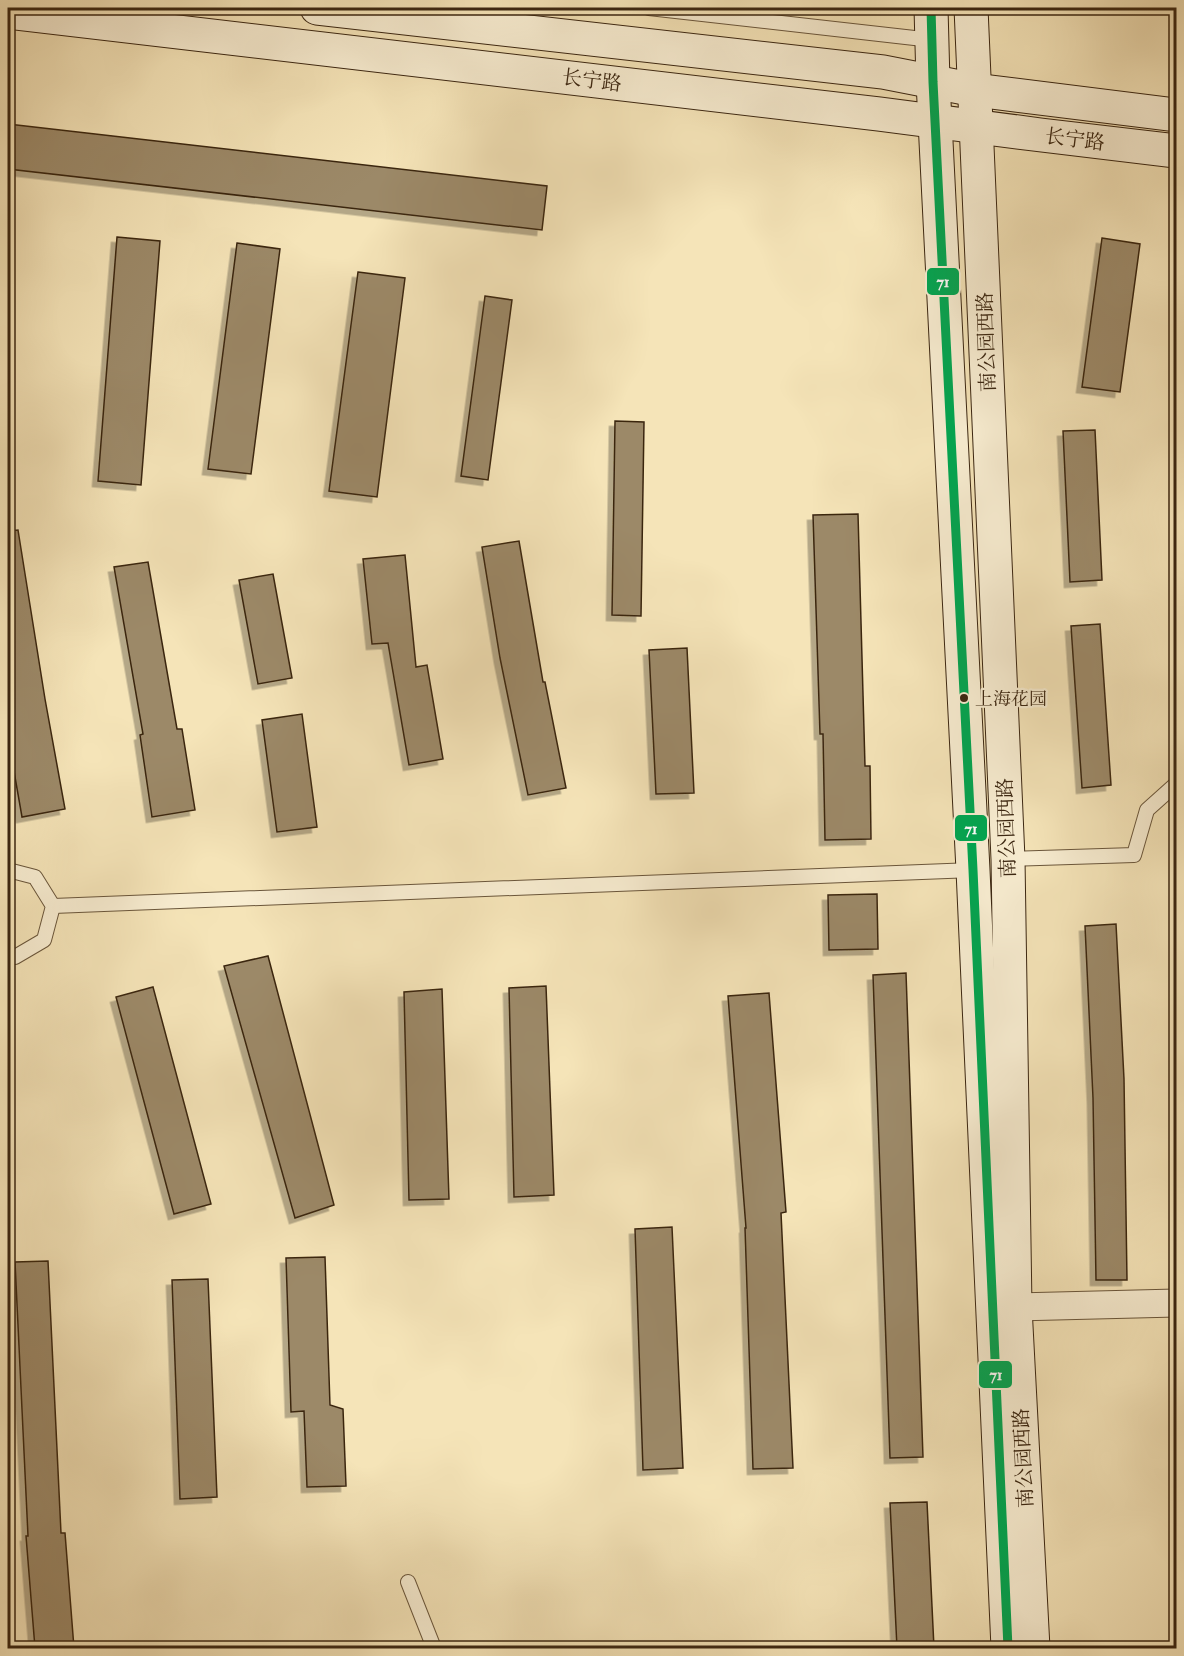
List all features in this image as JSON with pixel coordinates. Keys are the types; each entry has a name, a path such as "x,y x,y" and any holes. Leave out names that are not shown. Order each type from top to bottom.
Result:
{"main road":[{"name":"长宁路","path":"317,8 883,72 975,90 1176,115"},
{"name":"南公园西路","path":"931,8 974,870 1008,1648"},
{"name":"南公园西路","path":"971,8 1008,860 1015,1307 1033,1648"},
{"name":"长宁路","path":"8,12 1176,151"}],"street":[{"path":"1015,1307 1176,1303"}],"lane":[{"path":"649,8 932,40"},
{"path":"1008,860 1134,855 1147,810 1176,784"},
{"path":"8,870 35,877 52,906 44,940 15,957 8,955"},
{"path":"52,906 974,870"},
{"path":"408,1582 434,1648"}],"building":[{"path":"8,124 547,186 542,230 8,169"},
{"path":"117,237 160,241 141,485 98,481"},
{"path":"1102,238 1140,244 1120,392 1082,387"},
{"path":"237,243 280,249 251,474 208,469"},
{"path":"358,272 405,278 377,497 329,491"},
{"path":"485,296 512,300 488,480 461,476"},
{"path":"615,421 644,422 641,616 612,615"},
{"path":"1095,430 1102,580 1070,582 1063,431"},
{"path":"858,514 865,766 870,766 871,839 825,840 823,734 820,734 813,515"},
{"path":"18,530 65,809 22,817 8,737 8,531"},
{"path":"519,541 543,682 545,682 566,788 528,795 500,658 482,547"},
{"path":"405,555 416,667 427,665 443,759 409,765 388,643 372,644 363,559"},
{"path":"148,562 177,729 182,729 195,810 152,817 140,735 143,734 114,567"},
{"path":"273,574 292,678 258,684 239,580"},
{"path":"1100,624 1111,785 1082,788 1071,626"},
{"path":"687,648 694,793 656,794 649,650"},
{"path":"302,714 317,827 277,832 262,720"},
{"path":"877,894 878,949 829,950 828,895"},
{"path":"1116,924 1124,1079 1127,1280 1096,1280 1093,1098 1085,926"},
{"path":"268,956 334,1205 295,1218 224,966"},
{"path":"906,973 923,1457 890,1458 873,975"},
{"path":"546,986 554,1195 514,1197 509,988"},
{"path":"153,987 211,1204 174,1214 116,997"},
{"path":"442,989 449,1199 409,1200 404,992"},
{"path":"769,993 786,1212 781,1213 793,1468 753,1469 746,1228 728,996"},
{"path":"672,1227 683,1468 643,1470 635,1229"},
{"path":"325,1257 330,1405 343,1409 346,1486 307,1487 304,1411 291,1412 286,1258"},
{"path":"48,1261 61,1533 65,1533 74,1648 35,1648 26,1536 28,1536 15,1262"},
{"path":"208,1279 217,1497 180,1499 172,1280"},
{"path":"927,1502 934,1648 897,1648 890,1503"}],"transit line":[{"name":"71","path":"931,8 1008,1648"}],"place":[{"name":"上海花园","path":"964,698"}]}
